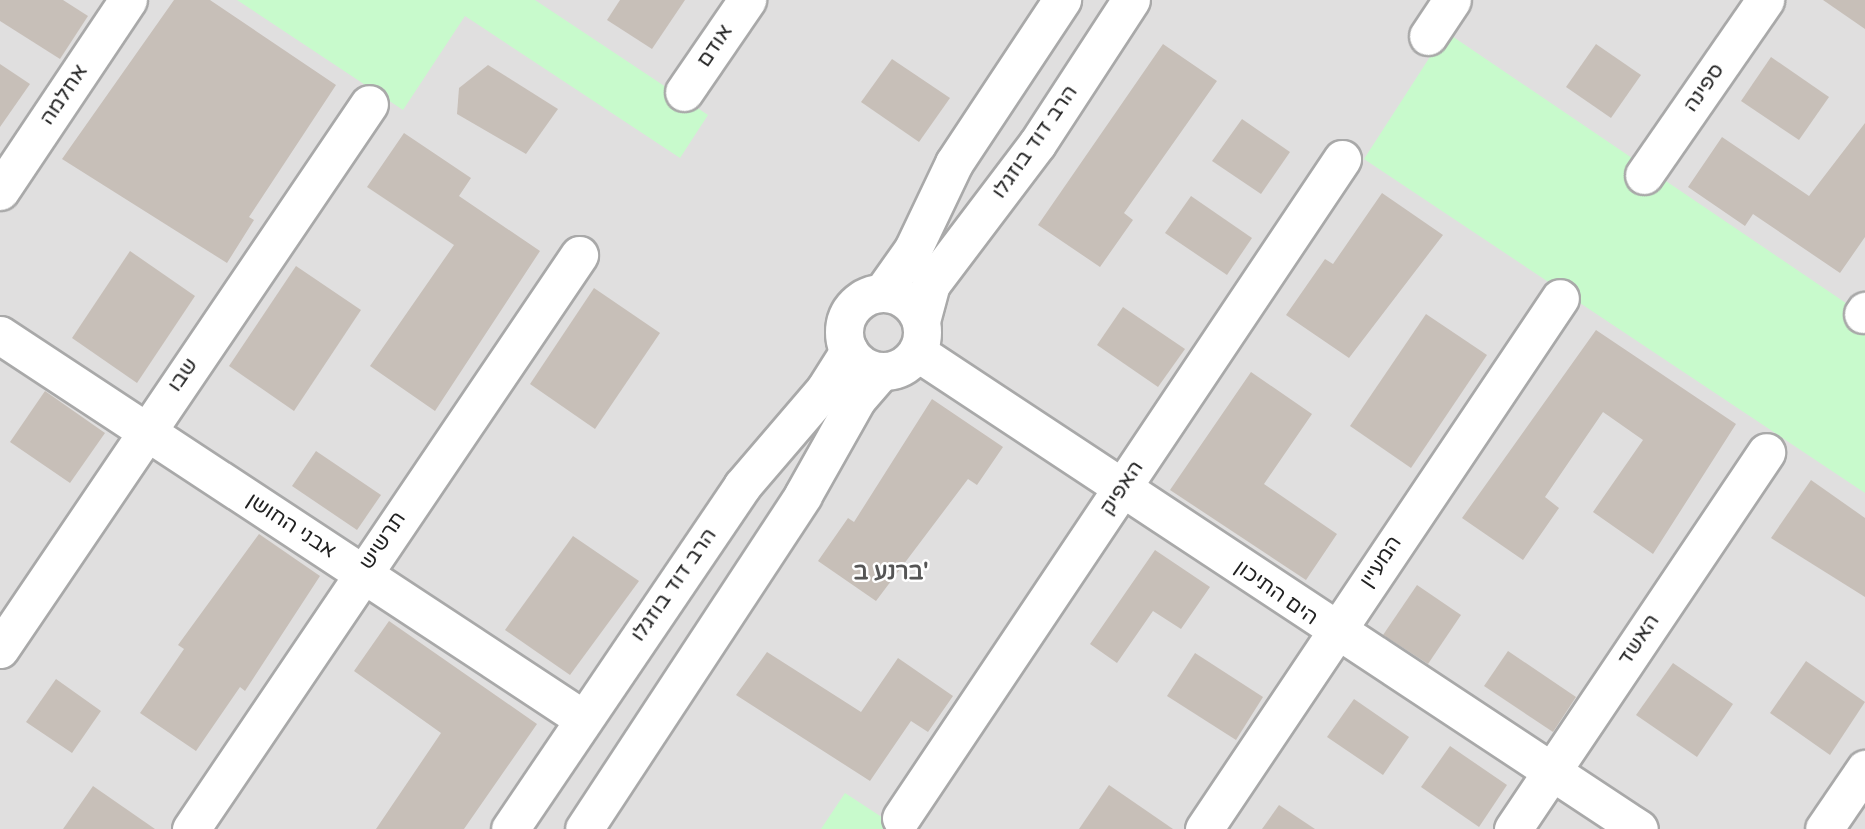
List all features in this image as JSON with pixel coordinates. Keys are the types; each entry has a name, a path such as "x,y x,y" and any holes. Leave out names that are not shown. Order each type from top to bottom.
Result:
{"street":[{"name":"אחלמה","path":"0,191 128,0"},
{"name":"אודם","path":"684,92 747,0"},
{"path":"881,371 849,351 849,313 882,293 914,249 954,163 1062,0"},
{"name":"הרב דוד בוזגלו","path":"919,336 931,284 1037,144 1131,0"},
{"path":"1428,36 1452,0"},
{"name":"ספינה","path":"1644,175 1765,0"},
{"name":"שבו","path":"0,649 145,430 369,104"},
{"name":"האפיק","path":"901,818 1342,159"},
{"name":"תרשיש","path":"191,829 361,572 579,255"},
{"path":"584,829 803,495 857,399 881,371 905,365 919,336 906,300 882,293"},
{"name":"המעיין","path":"1204,829 1333,632 1560,298"},
{"name":"אבני החושן","path":"0,335 582,718"},
{"name":"הים התיכון","path":"919,336 1123,486 1333,632 1639,829"},
{"name":"הרב דוד בוזגלו","path":"510,829 582,718 742,486 825,389 849,351"},
{"name":"האשד","path":"1513,829 1766,452"},
{"path":"1824,829 1865,769"}],"shaded area":[{"path":"0,0 1865,0 1865,829 0,829"}],"green space":[{"path":"237,0 535,0 708,115 680,158 465,16 403,110"},
{"path":"1446,32 1865,316 1865,493 1364,159"},
{"path":"845,793 900,829 821,829"}],"building":[{"path":"0,0 63,0 88,16 60,59 0,21"},
{"path":"174,0 210,0 336,85 249,217 254,220 227,263 62,159"},
{"path":"620,0 685,0 652,49 607,20"},
{"path":"1823,0 1865,0 1865,29"},
{"path":"1163,44 1217,81 1124,213 1133,220 1100,267 1038,225"},
{"path":"1596,44 1641,75 1611,118 1566,87"},
{"path":"1771,57 1829,97 1799,140 1741,101"},
{"path":"892,59 950,98 919,142 861,102"},
{"path":"0,64 30,84 0,127"},
{"path":"488,65 558,109 526,154 457,114 459,88"},
{"path":"1242,119 1290,152 1261,194 1212,161"},
{"path":"1865,123 1865,237 1840,273 1753,214 1745,226 1688,187 1722,137 1809,196"},
{"path":"404,133 471,178 459,196 540,251 435,411 370,366 454,245 367,187"},
{"path":"1382,193 1443,235 1349,358 1286,315 1325,259 1333,264"},
{"path":"1191,196 1252,238 1227,275 1165,233"},
{"path":"130,251 195,296 137,383 72,338"},
{"path":"296,266 361,310 294,411 229,366"},
{"path":"594,288 660,333 595,429 530,384"},
{"path":"1123,307 1185,349 1158,387 1097,345"},
{"path":"1426,314 1487,355 1411,468 1350,426"},
{"path":"1596,330 1736,424 1653,554 1593,512 1643,440 1603,412 1545,497 1559,508 1523,560 1462,518"},
{"path":"1251,372 1312,414 1264,484 1337,534 1306,580 1170,490"},
{"path":"45,391 105,433 70,483 10,442"},
{"path":"932,399 1003,447 977,485 968,479 876,601 818,561 848,518 854,522"},
{"path":"316,451 381,495 357,530 292,486"},
{"path":"1811,480 1865,518 1865,597 1771,538"},
{"path":"259,534 320,576 245,691 240,687 196,751 140,713 184,649 178,645"},
{"path":"573,536 639,581 570,675 505,630"},
{"path":"1155,550 1210,587 1181,629 1153,611 1117,663 1090,644"},
{"path":"1417,585 1461,615 1428,664 1383,635"},
{"path":"389,621 537,724 464,829 376,829 441,733 354,671"},
{"path":"1508,651 1576,697 1553,732 1484,686"},
{"path":"767,652 861,712 898,658 953,696 928,732 911,721 870,781 736,695"},
{"path":"1195,653 1263,697 1236,740 1167,696"},
{"path":"1806,661 1865,702 1830,755 1770,713"},
{"path":"1673,663 1733,704 1697,757 1636,715"},
{"path":"56,679 101,711 72,753 26,722"},
{"path":"1354,699 1409,737 1383,775 1327,737"},
{"path":"1450,746 1507,785 1479,827 1421,787"},
{"path":"1109,785 1173,829 1079,829"},
{"path":"93,786 155,829 63,829"},
{"path":"1279,805 1315,829 1262,829"}],"district":[{"name":"ברנע ב'","path":"891,572"}]}
